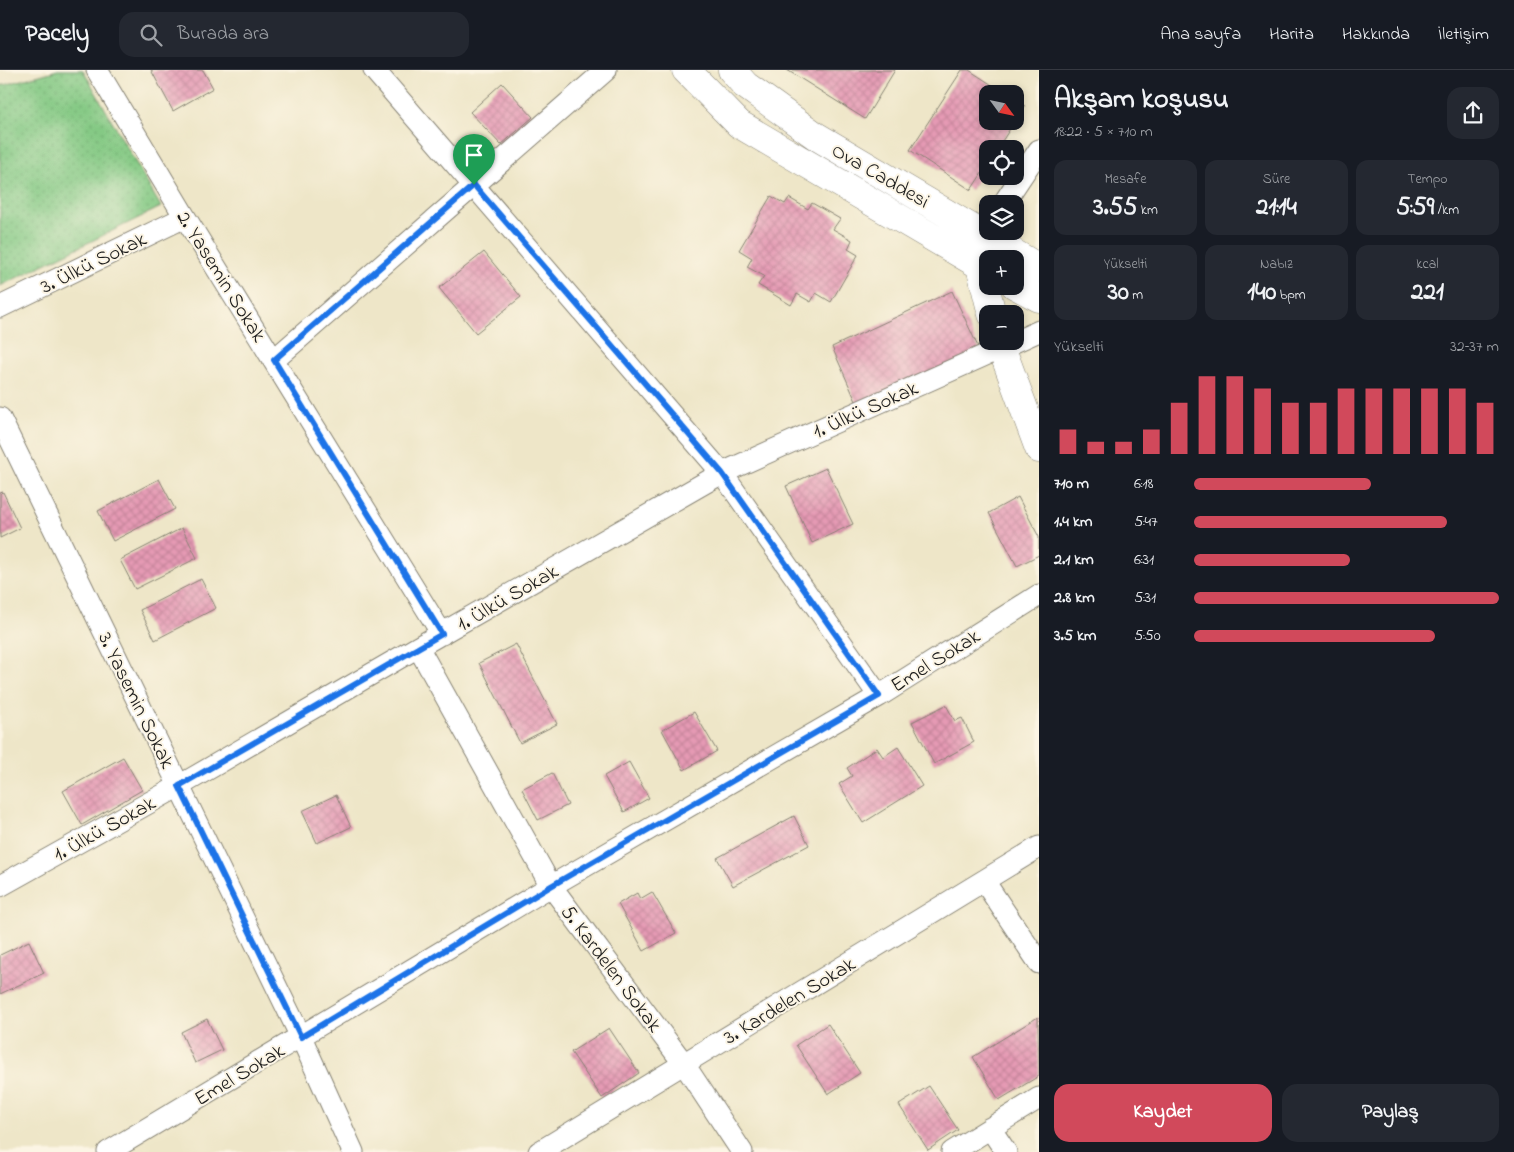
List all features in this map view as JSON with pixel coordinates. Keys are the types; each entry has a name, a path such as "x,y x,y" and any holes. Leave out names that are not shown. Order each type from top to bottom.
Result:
{"street":[{"name":"2. Yasemin Sokak","path":"97,70 185,217 442,634"},
{"path":"374,70 722,473 879,696"},
{"path":"274,360 606,70"},
{"name":"Ova Caddesi","path":"686,70 739,124 979,265"},
{"name":"Ova Caddesi","path":"732,70 746,84 816,136 979,227"},
{"path":"1009,195 1039,150"},
{"name":"3. Ülkü Sokak","path":"0,307 185,217"},
{"name":"Ova Caddesi","path":"999,240 1039,268"},
{"path":"1024,290 1039,298"},
{"name":"1. Ülkü Sokak","path":"1024,337 1039,332"},
{"name":"1. Ülkü Sokak","path":"0,886 179,786 722,473 989,350"},
{"path":"1002,350 1039,448"},
{"name":"3. Yasemin Sokak","path":"0,418 301,1037 353,1152"},
{"name":"Emel Sokak","path":"108,1152 551,886 879,696 1039,595"},
{"name":"5. Kardelen Sokak","path":"418,647 551,886 684,1064 742,1152"},
{"name":"3. Kardelen Sokak","path":"539,1152 1039,847"},
{"path":"984,881 1039,963"},
{"path":"952,1152 1039,1098"},
{"path":"990,1128 1006,1152"}],"green space":[{"path":"58,70 83,70 161,207 0,286 0,86"}],"building":[{"path":"151,70 203,70 213,88 173,111"},
{"path":"787,70 895,70 865,119"},
{"path":"962,70 969,70 992,85 979,85 979,130 1009,130 1003,140 979,140 979,178 971,190 910,150"},
{"path":"502,83 533,117 501,145 470,112"},
{"path":"771,196 785,204 789,198 808,209 812,203 840,219 833,229 852,240 848,249 858,255 831,302 816,293 811,302 797,294 791,305 758,285 764,276 747,267 752,258 739,250"},
{"path":"484,252 521,297 476,333 439,288"},
{"path":"952,291 980,351 859,408 832,347"},
{"path":"826,468 853,524 812,543 786,486"},
{"path":"159,479 175,509 113,541 98,511"},
{"path":"3,492 20,528 0,538 0,493"},
{"path":"1018,497 1039,537 1039,555 1017,566 989,513"},
{"path":"182,528 197,558 135,589 120,560"},
{"path":"201,579 216,608 155,640 140,610"},
{"path":"516,644 557,724 520,743 479,663"},
{"path":"946,705 955,721 962,718 974,742 934,764 912,722"},
{"path":"694,712 717,751 684,770 662,730"},
{"path":"898,747 922,786 863,823 839,784 852,776 847,768 877,748 883,757"},
{"path":"123,757 142,790 82,825 63,791"},
{"path":"629,762 649,798 624,812 604,776"},
{"path":"552,773 568,805 538,820 522,789"},
{"path":"336,795 351,827 317,843 302,811"},
{"path":"794,816 809,845 733,886 717,858"},
{"path":"652,892 676,933 644,951 618,904 637,893 640,899"},
{"path":"29,941 44,973 0,994 0,955"},
{"path":"1038,1017 1039,1076 999,1100 973,1057"},
{"path":"207,1019 222,1050 195,1063 181,1032"},
{"path":"828,1024 860,1073 828,1094 796,1045"},
{"path":"609,1028 639,1073 602,1098 571,1052"},
{"path":"929,1086 958,1130 928,1150 899,1105"}],"route":[{"path":"474,185 722,473 879,696 551,886 301,1037 179,786 442,634 274,360 474,185"}]}
